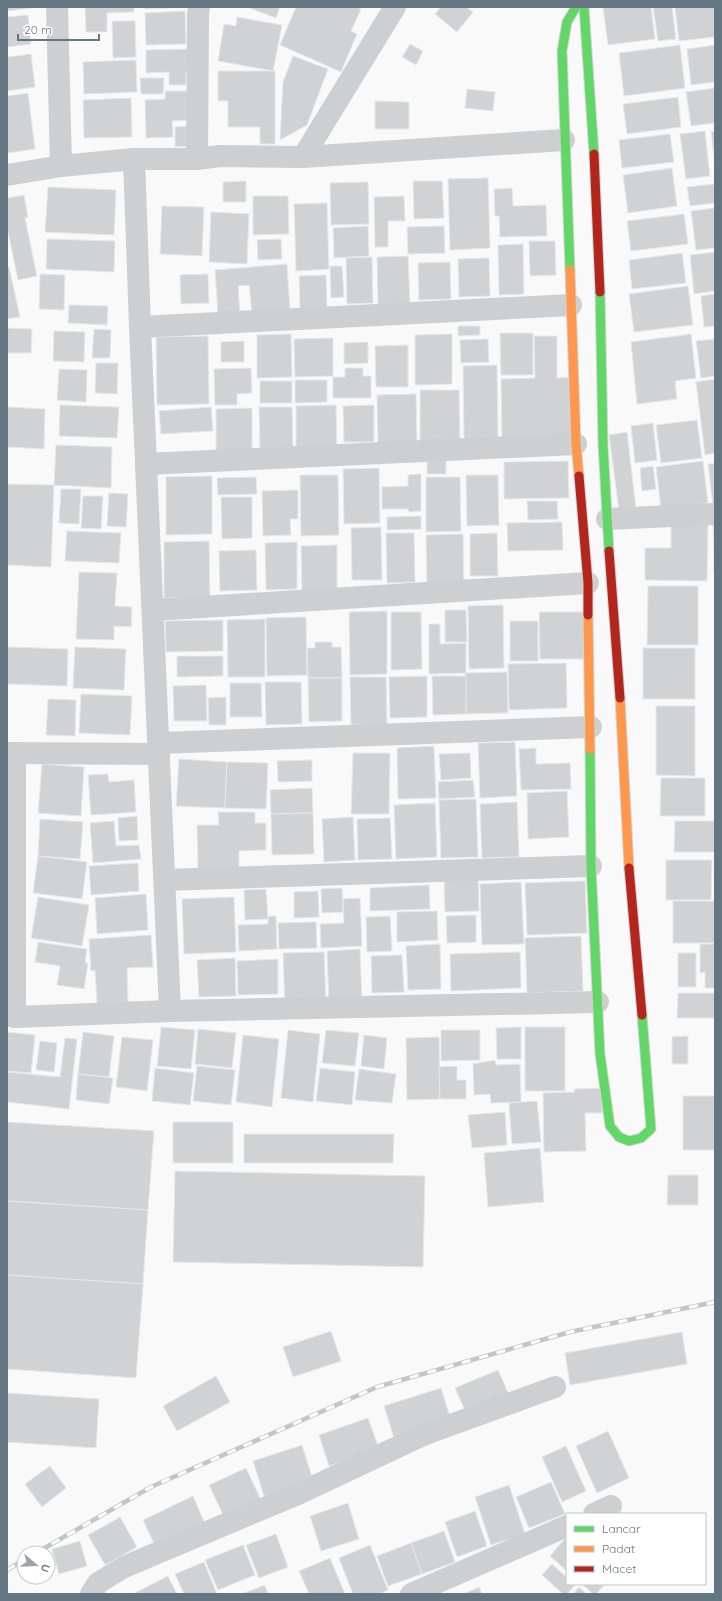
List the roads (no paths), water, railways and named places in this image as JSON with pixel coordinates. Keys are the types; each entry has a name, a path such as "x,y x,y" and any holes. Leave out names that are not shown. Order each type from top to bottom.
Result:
{"street":[{"path":"57,7 61,166"},
{"path":"198,159 199,7"},
{"path":"304,157 395,7"},
{"path":"576,7 569,15 564,32 562,51 564,140 576,444 588,583 591,866 600,1054 610,1126 614,1134 623,1140 635,1141 646,1136 651,1129 629,865 622,726 610,588 603,445 600,303 594,141 584,7"},
{"path":"7,175 61,166 134,159 198,159 220,156 304,157 564,140"},
{"path":"134,159 146,464 166,880 170,1011"},
{"path":"140,327 571,305"},
{"path":"146,464 576,444"},
{"path":"607,519 715,514"},
{"path":"153,610 588,583"},
{"path":"590,727 102,752 11,753 11,1016 170,1011 598,1002"},
{"path":"166,880 591,866"},
{"path":"91,1594 98,1583 124,1567 300,1493 423,1435 555,1387"},
{"path":"411,1594 566,1526"}],"railway":[{"path":"50,1545 151,1487 377,1387 570,1332 715,1302"},
{"path":"7,1570 16,1565"}]}
